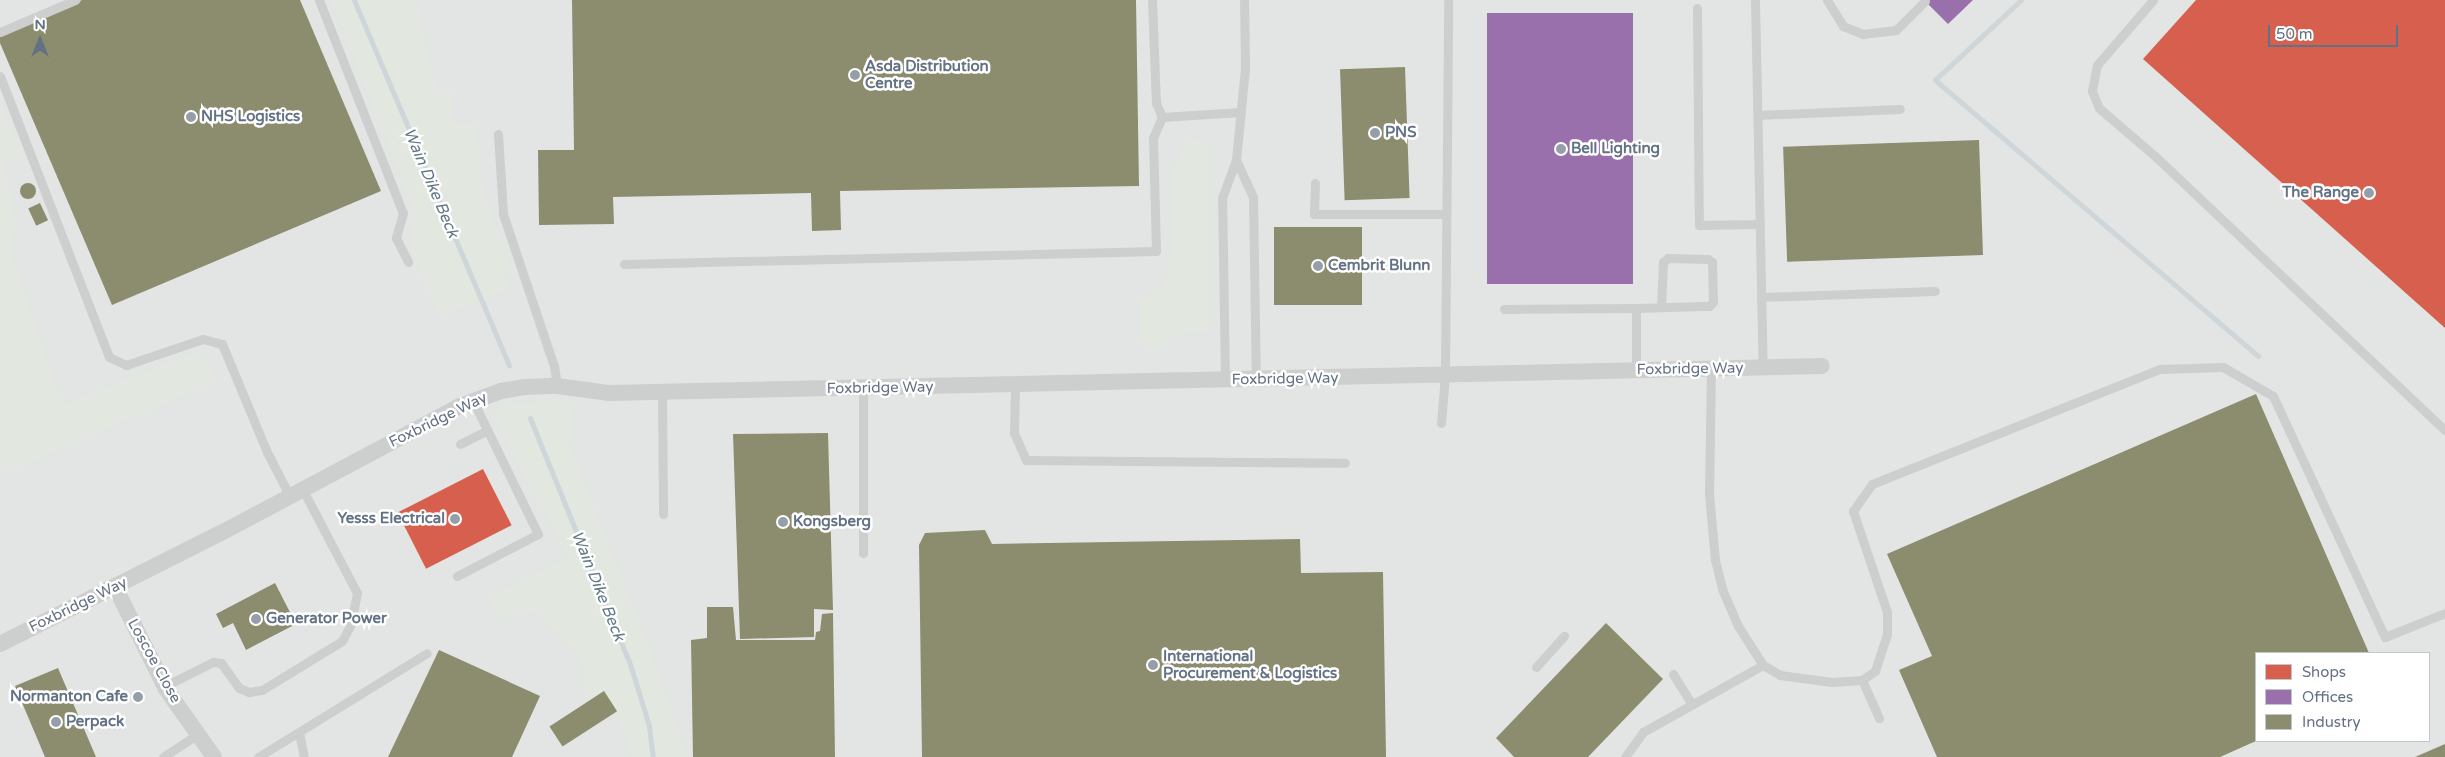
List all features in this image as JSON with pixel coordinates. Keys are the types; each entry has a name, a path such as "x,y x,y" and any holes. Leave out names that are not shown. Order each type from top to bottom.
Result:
{"street":[{"name":"Foxbridge Way","path":"0,644 115,587 473,401 524,386 557,386 608,393 1445,376 1822,366"},
{"name":"Loscoe Close","path":"115,587 165,686 214,757"}],"lane":[{"path":"0,32 75,0"},
{"path":"318,0 403,213 396,238 408,262"},
{"path":"624,264 1156,251 1153,138 1162,117 1156,103 1152,0"},
{"path":"1225,380 1222,198 1236,160 1245,68 1244,0"},
{"path":"1441,423 1445,376 1444,214 1448,0"},
{"path":"1755,0 1763,368"},
{"path":"1827,0 1843,26 1863,34 1896,30 1925,1"},
{"path":"2153,0 2097,65 2092,92 2100,108 2156,157 2445,430"},
{"path":"1696,8 1699,225 1760,224"},
{"path":"0,76 109,358 126,365 204,339 222,344 296,493 357,593 351,624 342,641 262,690 249,692 239,688 221,663 213,662 165,686"},
{"path":"1758,115 1900,109"},
{"path":"1162,117 1241,112"},
{"path":"498,134 503,214 554,366 557,386"},
{"path":"1236,160 1253,197 1256,380"},
{"path":"1314,183 1314,214 1444,214"},
{"path":"1504,309 1661,308 1709,306 1713,302 1712,262 1708,259 1668,258 1663,262 1661,308"},
{"path":"1761,297 1935,292"},
{"path":"1636,308 1636,371"},
{"path":"1711,369 1709,493 1715,560 1722,589 1738,626 1763,665 1780,675 1800,680 1862,680 1875,670 1887,635 1887,612 1853,511 1872,484 2160,369 2224,367 2273,396 2385,637 2445,613"},
{"path":"1015,385 1014,433 1026,460 1344,463"},
{"path":"863,388 863,552"},
{"path":"662,392 663,514"},
{"path":"457,576 538,534 473,401"},
{"path":"460,444 488,430"},
{"path":"1536,667 1564,636"},
{"path":"258,757 427,653"},
{"path":"1625,757 1643,732 1691,703 1763,665"},
{"path":"1673,674 1691,703"},
{"path":"1862,680 1879,718"},
{"path":"299,732 304,757"},
{"path":"163,757 198,734"}],"shaded area":[{"path":"0,0 2445,0 2445,757 0,757"},
{"path":"332,0 416,0 435,89 452,91 452,124 476,124 483,194 512,268 505,274 507,290 441,316 409,247 415,214"},
{"path":"0,106 24,153 3,164 14,211 15,233 10,249 61,405 188,356 204,359 216,381 0,475"},
{"path":"1197,138 1209,147 1208,330 1168,337 1164,347 1156,352 1140,339 1140,300 1155,294 1166,280 1171,248 1171,173 1187,142"},
{"path":"542,401 575,403 569,444 656,666 687,757 632,757 617,711 605,691 586,703 581,656 536,611 500,619 487,597 568,558 493,413 503,407"}],"building: Shops":[{"name":"The Range","path":"2196,0 2445,0 2445,328 2143,59"},
{"name":"Yesss Electrical","path":"483,469 512,525 426,569 397,513"}],"building: Offices":[{"path":"1924,0 1973,0 1948,24"},
{"name":"Bell Lighting","path":"1487,13 1633,13 1633,284 1487,284"}],"building: Industry":[{"name":"NHS Logistics","path":"82,0 300,0 381,191 112,305 0,43 0,35"},
{"name":"Asda Distribution Centre","path":"572,0 1136,0 1139,186 840,191 841,230 812,231 811,193 613,197 614,224 539,225 538,150 574,150"},
{"name":"PNS","path":"1405,67 1410,198 1345,200 1340,69"},
{"path":"1979,140 1983,255 1787,262 1783,147"},
{"path":"25,183 31,183 36,188 34,197 25,199 20,194 20,188"},
{"path":"40,203 48,220 36,226 28,208"},
{"name":"Cembrit Blunn","path":"1274,227 1362,227 1362,305 1274,305"},
{"path":"2256,394 2369,652 2255,652 2255,741 2220,757 1937,757 1899,670 1932,656 1887,554"},
{"name":"Kongsberg","path":"828,433 833,610 814,609 814,637 740,639 733,434"},
{"name":"International Procurement & Logistics","path":"985,530 992,544 1300,539 1301,573 1383,572 1386,757 922,757 919,545 925,533"},
{"name":"Generator Power","path":"275,583 296,624 246,650 233,623 223,628 216,614"},
{"path":"707,607 733,607 736,640 815,640 816,632 820,631 822,614 833,613 835,757 693,757 691,640 707,638"},
{"path":"1606,623 1663,679 1588,757 1514,757 1496,738"},
{"path":"439,650 540,696 512,757 388,757"},
{"name":"Perpack","path":"58,668 96,757 45,757 15,686"},
{"path":"604,691 617,711 563,747 549,726"},
{"path":"2445,744 2445,757 2415,757"}],"waterway":[{"name":"Wain Dike Beck","path":"354,0 509,365"},
{"path":"2021,0 1935,80 2258,356"},
{"name":"Wain Dike Beck","path":"530,418 631,667 649,726 653,757"}],"place":[{"name":"Asda Distribution Centre","path":"855,75"},
{"name":"NHS Logistics","path":"191,117"},
{"name":"PNS","path":"1375,133"},
{"name":"Bell Lighting","path":"1561,149"},
{"name":"The Range","path":"2369,193"},
{"name":"Cembrit Blunn","path":"1318,266"},
{"name":"Yesss Electrical","path":"455,519"},
{"name":"Kongsberg","path":"783,522"},
{"name":"Generator Power","path":"256,619"},
{"name":"International Procurement & Logistics","path":"1153,665"},
{"name":"Normanton Cafe","path":"138,697"},
{"name":"Perpack","path":"56,722"}]}
